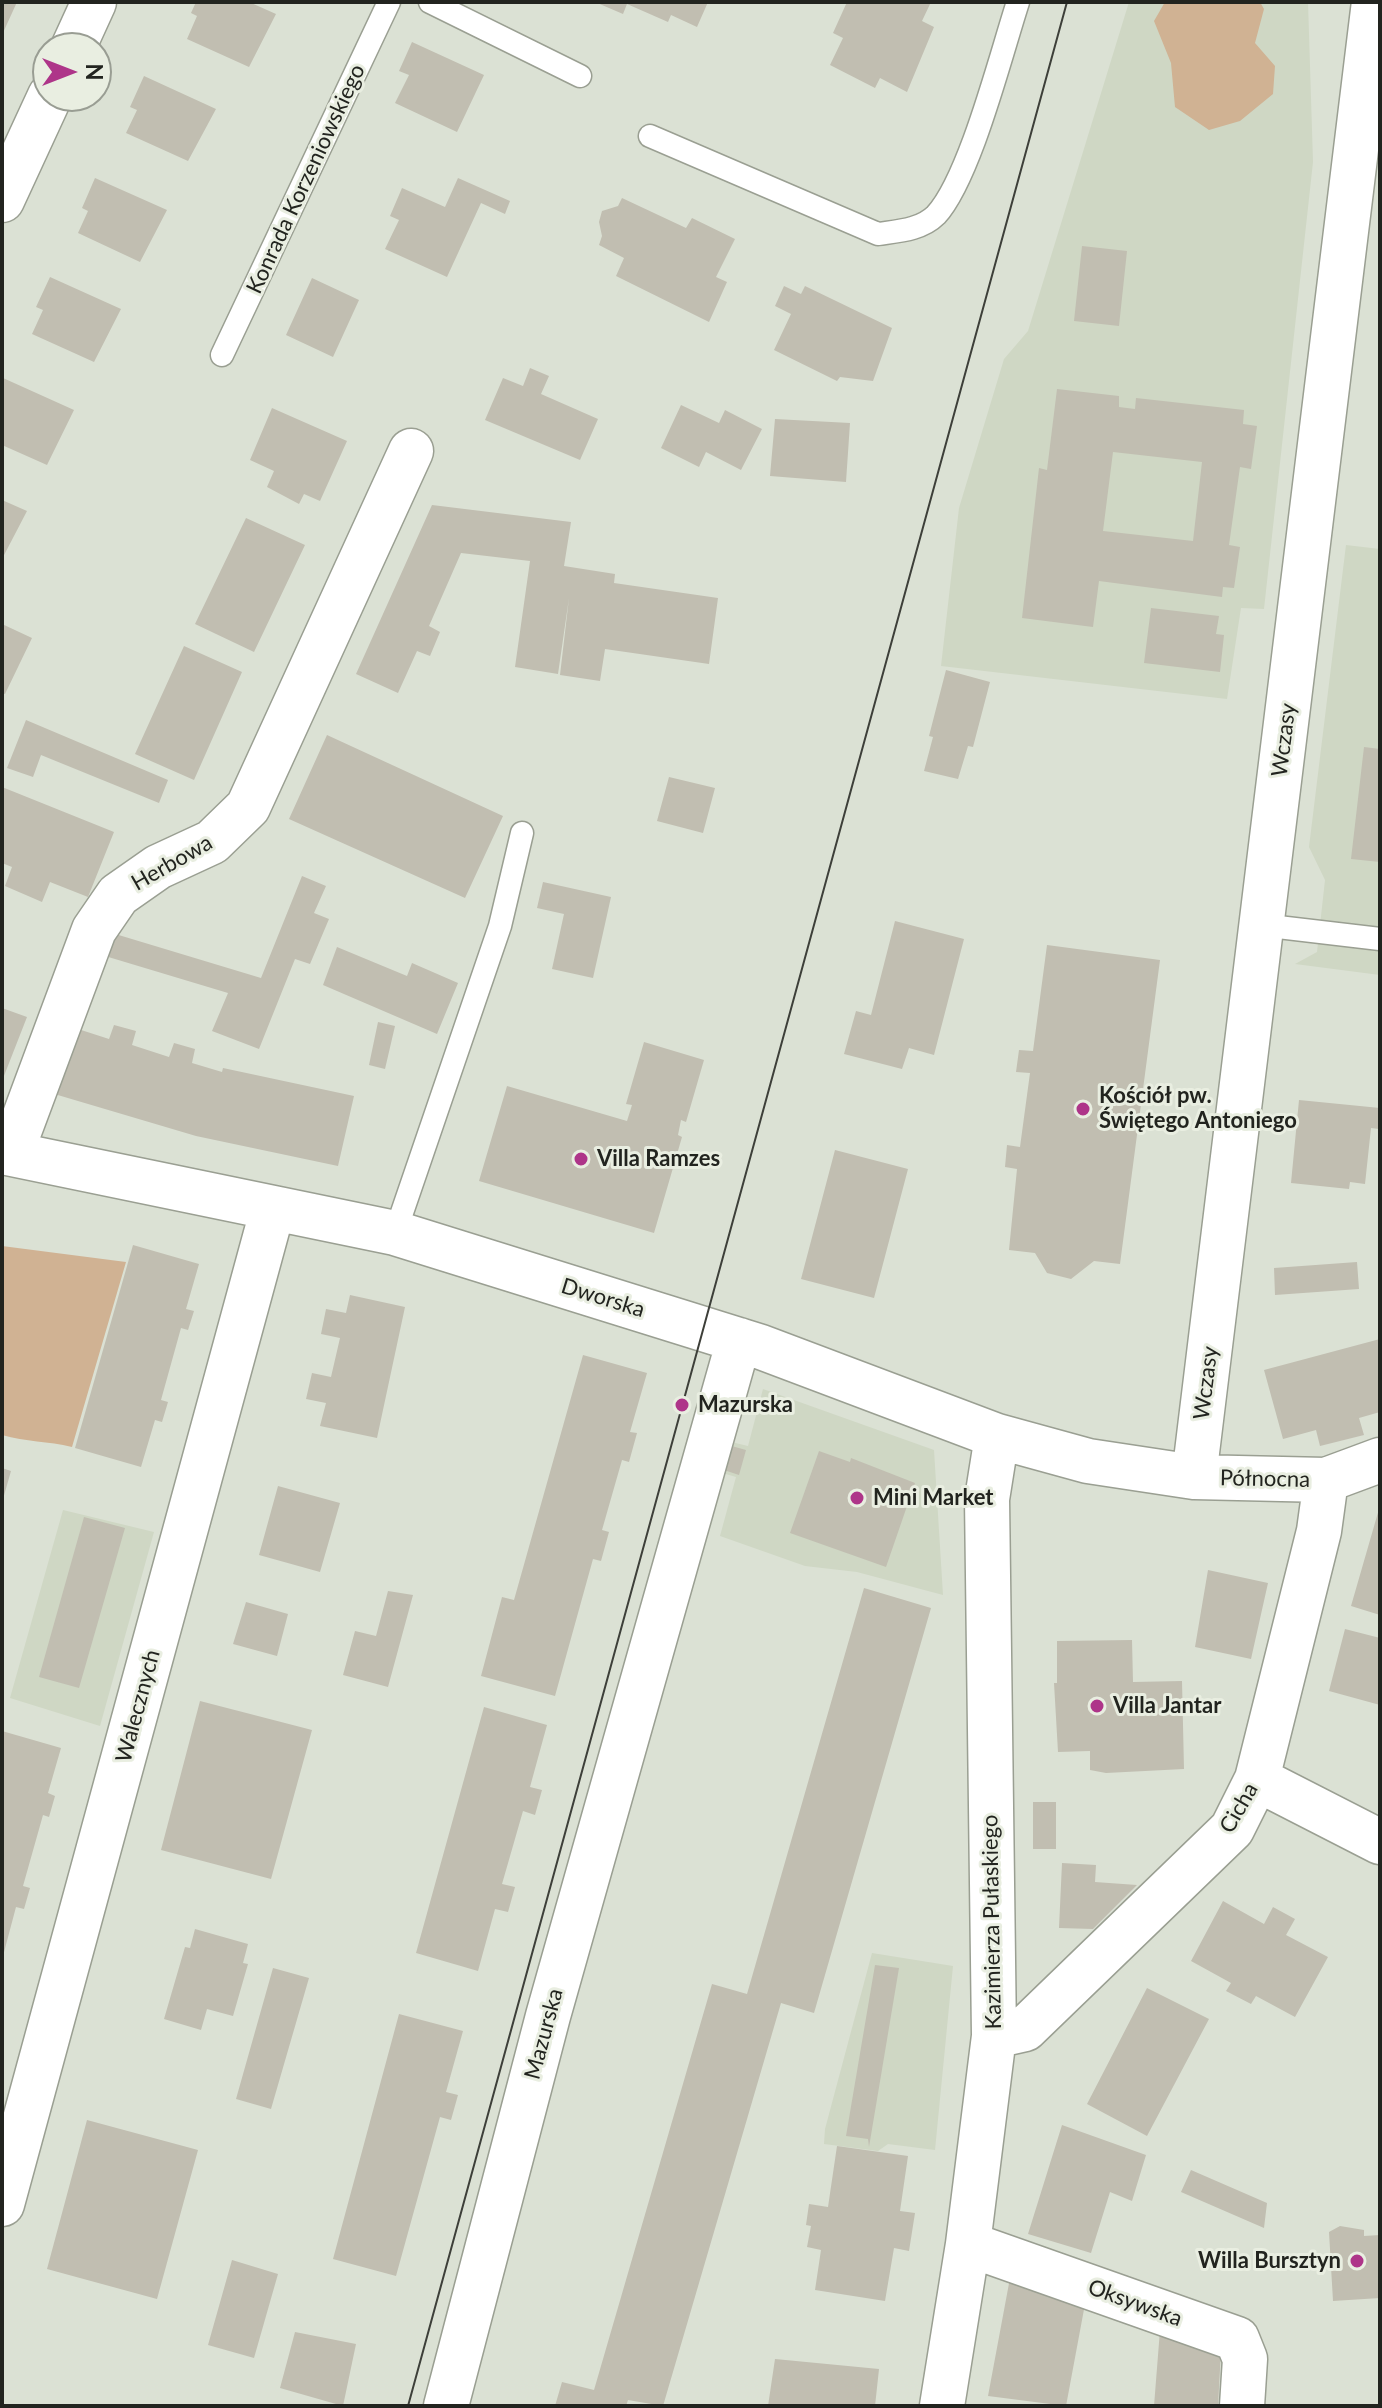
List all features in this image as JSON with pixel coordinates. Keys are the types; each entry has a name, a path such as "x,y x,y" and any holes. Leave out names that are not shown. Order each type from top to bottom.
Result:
{"street":[{"path":"80,32 94,2"},
{"name":"Wczasy","path":"1194,1477 1374,2"},
{"path":"2,200 43,112"},
{"name":"Herbowa","path":"6,1152 94,930 118,895 158,867 212,842 248,807 411,451"},
{"name":"Dworska","path":"6,1152 395,1233 739,1340 906,1399 997,1436 1088,1461 1194,1477"},
{"name":"Walecznych","path":"2,2204 273,1208"},
{"name":"Mazurska","path":"446,2406 548,2016 739,1340"},
{"name":"Kazimierza Pułaskiego","path":"942,2406 968,2244 994,2036 987,1499 997,1436"},
{"name":"Północna","path":"1194,1477 1326,1480 1380,1460"},
{"name":"Cicha","path":"994,2036 1025,2029 1232,1829 1257,1779 1319,1531 1326,1480"},
{"path":"1257,1779 1380,1842"},
{"name":"Oksywska","path":"968,2244 1237,2339 1245,2359 1242,2406"}],"lane":[{"name":"Konrada Korzeniowskiego","path":"222,355 389,2"},
{"path":"430,2 580,76"},
{"path":"650,136 878,234 912,230 935,216 959,178 1018,2"},
{"path":"395,1233 500,926 522,833"},
{"path":"1261,925 1380,939"}],"shaded area":[{"path":"1129,2 1308,2 1313,162 1264,609 1241,608 1227,699 941,666 959,508 1004,359 1028,331"},
{"path":"1165,2 1260,2 1264,9 1255,43 1275,66 1273,94 1240,121 1209,130 1175,107 1171,63 1154,21"},
{"path":"1346,545 1380,549 1380,975 1295,964 1317,952 1325,880 1309,847"},
{"path":"2,1246 126,1262 72,1447 2,1435"},
{"path":"763,1389 934,1450 943,1595 857,1572 805,1566 720,1536 736,1477 719,1472 727,1441 748,1446"},
{"path":"63,1510 154,1532 100,1726 10,1698"},
{"path":"872,1953 953,1966 935,2150 888,2144 878,2151 824,2144 825,2129"}],"building":[{"path":"2,2 17,2 2,35"},
{"path":"196,2 249,2 276,14 249,67 187,39 197,16 191,13"},
{"path":"595,2 708,2 697,27 671,15 668,22 627,4 623,14"},
{"path":"847,2 931,2 922,21 934,27 907,92 880,78 875,88 830,65 843,38 833,33"},
{"path":"412,42 484,75 457,132 395,103 409,75 399,71"},
{"path":"144,76 216,109 188,161 126,133 137,110 130,107"},
{"path":"95,178 167,210 140,262 78,233 88,211 82,208"},
{"path":"458,178 510,201 505,214 481,203 447,277 385,249 399,220 390,216 402,188 445,207"},
{"path":"622,198 686,228 692,218 735,239 716,277 727,282 709,322 616,276 624,258 599,245 602,236 599,222 602,211 618,206"},
{"path":"1082,246 1127,251 1119,326 1074,321"},
{"path":"50,277 121,309 94,362 32,334 43,310 36,307"},
{"path":"312,278 359,300 333,357 286,335"},
{"path":"784,286 801,294 805,286 892,328 873,381 840,377 837,381 774,350 791,314 775,306"},
{"path":"530,368 549,376 541,394 598,419 580,460 485,420 503,378 523,386"},
{"path":"3,378 74,410 47,465 2,445"},
{"path":"1057,389 1119,396 1119,407 1135,409 1136,398 1244,410 1243,424 1257,426 1251,469 1240,467 1229,545 1240,547 1234,588 1223,587 1222,597 1099,581 1093,627 1022,618 1039,468 1047,470","holes":["1113,452 1202,462 1193,541 1103,531"]},
{"path":"681,405 719,423 725,410 762,429 741,470 706,452 699,467 661,448"},
{"path":"272,408 347,441 320,501 304,494 299,504 267,487 274,471 250,460"},
{"path":"775,419 850,423 846,482 770,476"},
{"path":"2,500 27,511 2,559"},
{"path":"432,505 571,522 564,566 615,574 614,583 718,598 709,664 605,649 600,681 560,675 569,598 558,674 515,667 530,561 461,553 429,626 440,632 430,656 417,651 398,693 356,674"},
{"path":"246,518 305,545 254,652 195,624"},
{"path":"1151,608 1219,616 1216,634 1224,635 1220,672 1144,663"},
{"path":"2,624 32,638 5,694 2,693"},
{"path":"184,646 242,672 194,780 135,754"},
{"path":"946,670 990,682 973,747 968,746 958,779 924,771 933,737 929,736"},
{"path":"26,720 168,780 159,803 41,755 33,777 7,768"},
{"path":"327,735 503,816 465,898 289,819"},
{"path":"1364,747 1380,749 1380,862 1351,859"},
{"path":"669,777 715,788 703,833 657,821"},
{"path":"2,787 114,832 88,897 50,882 42,902 5,886 12,867 2,863"},
{"path":"302,876 326,886 314,913 329,919 310,964 295,959 259,1049 212,1031 228,993 105,956 112,933 261,978"},
{"path":"543,882 611,897 593,978 552,969 564,914 537,908"},
{"path":"895,921 964,939 934,1055 909,1048 902,1069 844,1054 856,1011 871,1015"},
{"name":"Kościół pw. Świętego Antoniego","path":"1047,945 1160,960 1120,1264 1094,1261 1071,1279 1047,1273 1035,1253 1009,1250 1017,1169 1005,1167 1007,1145 1020,1147 1030,1073 1016,1072 1019,1050 1033,1051"},
{"path":"337,947 407,976 412,963 458,983 437,1034 323,985"},
{"path":"2,1008 27,1017 2,1081"},
{"path":"378,1022 395,1026 385,1069 369,1065"},
{"path":"114,1025 136,1031 132,1045 169,1057 174,1043 195,1049 192,1063 222,1072 223,1068 354,1096 338,1166 196,1136 51,1093 78,1029 109,1039"},
{"name":"Villa Ramzes","path":"644,1042 704,1060 686,1122 681,1120 678,1135 682,1137 654,1233 479,1181 507,1086 627,1121 632,1105 626,1104"},
{"path":"1299,1100 1380,1108 1379,1129 1371,1128 1365,1184 1350,1182 1349,1189 1291,1183"},
{"path":"835,1150 908,1169 874,1298 801,1279"},
{"path":"133,1245 199,1264 186,1309 194,1311 188,1330 181,1328 161,1400 168,1402 162,1422 155,1420 141,1467 75,1448"},
{"path":"1357,1262 1359,1289 1275,1295 1274,1268"},
{"path":"350,1295 405,1307 377,1438 320,1426 326,1403 306,1399 312,1373 331,1377 340,1338 321,1334 326,1309 346,1313"},
{"path":"1380,1339 1380,1412 1359,1418 1364,1435 1320,1446 1316,1430 1283,1439 1264,1370"},
{"path":"583,1355 647,1373 630,1432 637,1433 629,1462 622,1460 602,1530 609,1532 601,1561 593,1559 555,1696 481,1676 502,1597 514,1600"},
{"path":"728,1445 746,1450 739,1475 721,1469"},
{"path":"819,1451 850,1462 851,1458 915,1483 886,1567 790,1533"},
{"path":"2,1468 11,1471 3,1499 2,1499"},
{"path":"278,1486 340,1503 320,1572 259,1555"},
{"path":"1380,1509 1380,1615 1351,1606"},
{"path":"84,1517 125,1528 79,1688 39,1677"},
{"path":"1208,1570 1268,1583 1251,1659 1195,1647"},
{"path":"864,1588 931,1608 814,2013 781,2003 663,2406 628,2400 626,2406 555,2406 562,2382 594,2390 712,1984 747,1994"},
{"path":"388,1591 413,1595 388,1687 343,1675 355,1631 376,1636"},
{"path":"246,1602 288,1614 277,1656 233,1644"},
{"path":"1345,1629 1380,1638 1380,1705 1329,1691"},
{"path":"1132,1640 1133,1682 1182,1681 1184,1769 1106,1773 1090,1770 1090,1751 1058,1752 1054,1683 1057,1683 1057,1641"},
{"path":"200,1701 312,1730 271,1879 161,1850"},
{"path":"484,1707 547,1725 530,1787 542,1790 535,1815 523,1811 502,1884 515,1887 508,1912 495,1909 478,1971 416,1953"},
{"path":"2,1731 61,1748 48,1793 55,1796 49,1817 43,1815 23,1886 30,1888 24,1909 16,1907 3,1956"},
{"path":"1033,1802 1056,1802 1056,1849 1033,1849"},
{"path":"1062,1863 1096,1865 1095,1882 1137,1885 1093,1929 1059,1928"},
{"path":"1223,1901 1264,1924 1273,1907 1295,1919 1286,1935 1328,1957 1295,2017 1256,1996 1251,2004 1226,1991 1231,1983 1191,1961"},
{"path":"195,1929 248,1944 243,1963 248,1964 233,2016 207,2009 201,2030 164,2019 185,1947 190,1948"},
{"path":"875,1965 899,1968 869,2147 868,2139 846,2136"},
{"path":"273,1968 309,1978 271,2109 236,2099"},
{"path":"1147,1988 1209,2019 1147,2136 1087,2104"},
{"path":"399,2014 463,2031 446,2092 458,2095 451,2120 440,2117 396,2276 333,2259"},
{"path":"87,2120 198,2150 157,2299 47,2269"},
{"path":"1062,2125 1146,2155 1132,2201 1110,2192 1091,2253 1028,2234"},
{"path":"837,2146 908,2156 900,2211 915,2213 909,2251 894,2248 885,2301 815,2290 821,2250 807,2247 811,2226 806,2225 809,2204 828,2207"},
{"path":"1191,2170 1267,2203 1264,2228 1181,2192"},
{"path":"1340,2226 1364,2230 1364,2236 1380,2235 1380,2298 1333,2301 1329,2232"},
{"path":"232,2260 278,2274 254,2358 208,2345"},
{"path":"1010,2278 1085,2304 1066,2406 988,2396"},
{"path":"1160,2330 1221,2351 1218,2406 1154,2406"},
{"path":"295,2332 356,2344 343,2406 280,2388"},
{"path":"775,2359 879,2369 875,2406 768,2406"}],"tram line":[{"path":"408,2406 1067,2"}],"place":[{"name":"Kościół pw. Świętego Antoniego","path":"1083,1109"},
{"name":"Villa Ramzes","path":"581,1159"},
{"name":"Mazurska","path":"682,1405"},
{"name":"Mini Market","path":"857,1498"},
{"name":"Villa Jantar","path":"1097,1706"},
{"name":"Willa Bursztyn","path":"1357,2261"}]}
